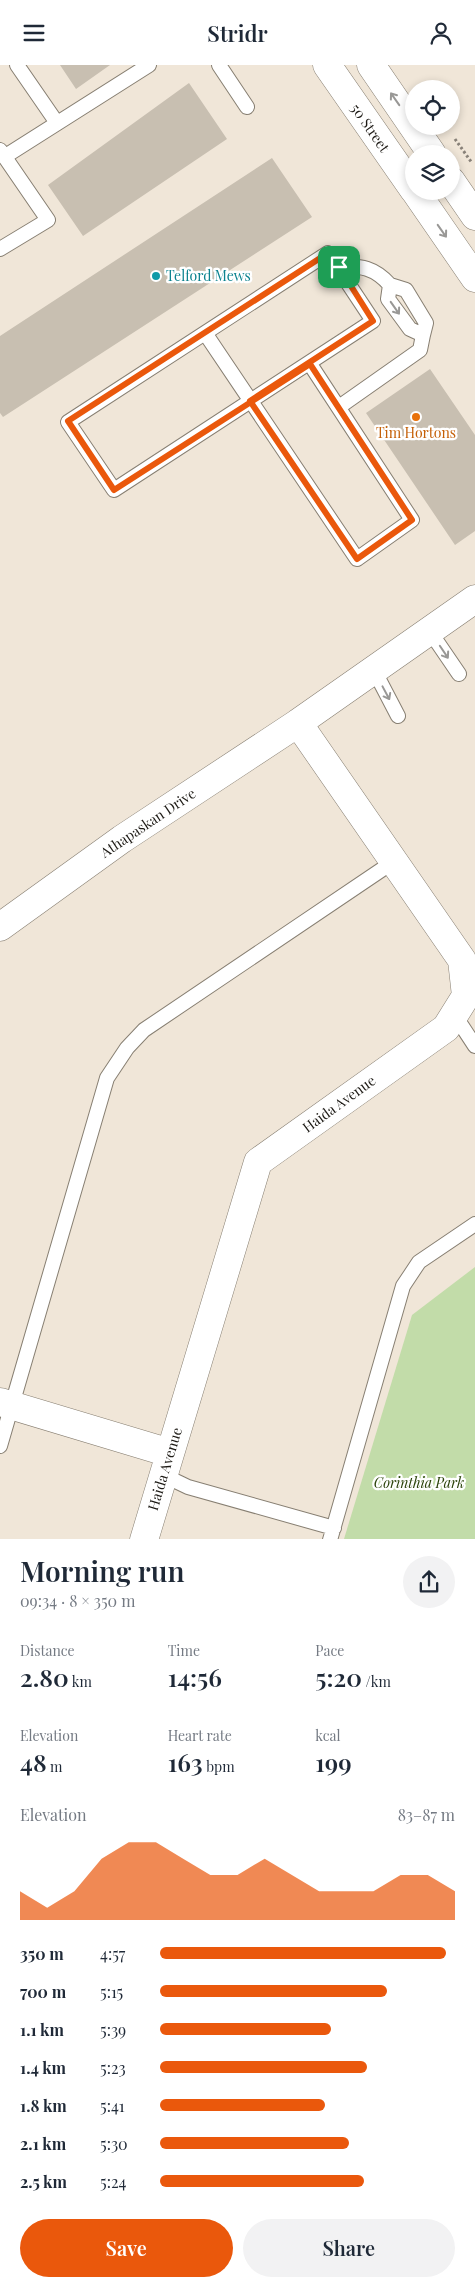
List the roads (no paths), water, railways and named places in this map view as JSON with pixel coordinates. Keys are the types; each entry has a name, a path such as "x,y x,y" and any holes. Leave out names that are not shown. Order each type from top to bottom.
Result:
{"street":[{"name":"50 Street","path":"328,65 405,178"},
{"path":"371,65 426,145"},
{"path":"460,194 475,216"},
{"name":"50 Street","path":"420,200 475,278"},
{"name":"Athapaskan Drive","path":"0,927 122,839 298,723 475,599"},
{"name":"Haida Avenue","path":"144,1539 258,1162 446,1028 466,996 470,978 462,959 298,723"},
{"path":"5,1404 167,1464"}],"lane":[{"path":"17,65 57,123"},
{"path":"0,249 48,220 2,153 57,123 149,65"},
{"path":"218,65 247,107"},
{"path":"328,253 339,267 373,321 310,364 114,490 68,421 328,253"},
{"path":"339,267 354,265 368,268 380,274 390,285 388,299 410,329 423,335 420,350 340,407"},
{"path":"205,333 357,559 412,520 340,407 310,364"},
{"path":"430,630 459,674"},
{"path":"374,670 398,715"},
{"path":"0,1446 5,1404 107,1078 127,1048 144,1031 393,862"},
{"path":"454,1015 475,1046"},
{"path":"167,1464 188,1487 332,1534 403,1286 419,1262 475,1223"}],"place":[{"name":"Telford Mews","path":"156,276"},
{"name":"Tim Hortons","path":"416,417"}],"park label":[{"name":"Corinthia Park","path":"419,1483"}]}
